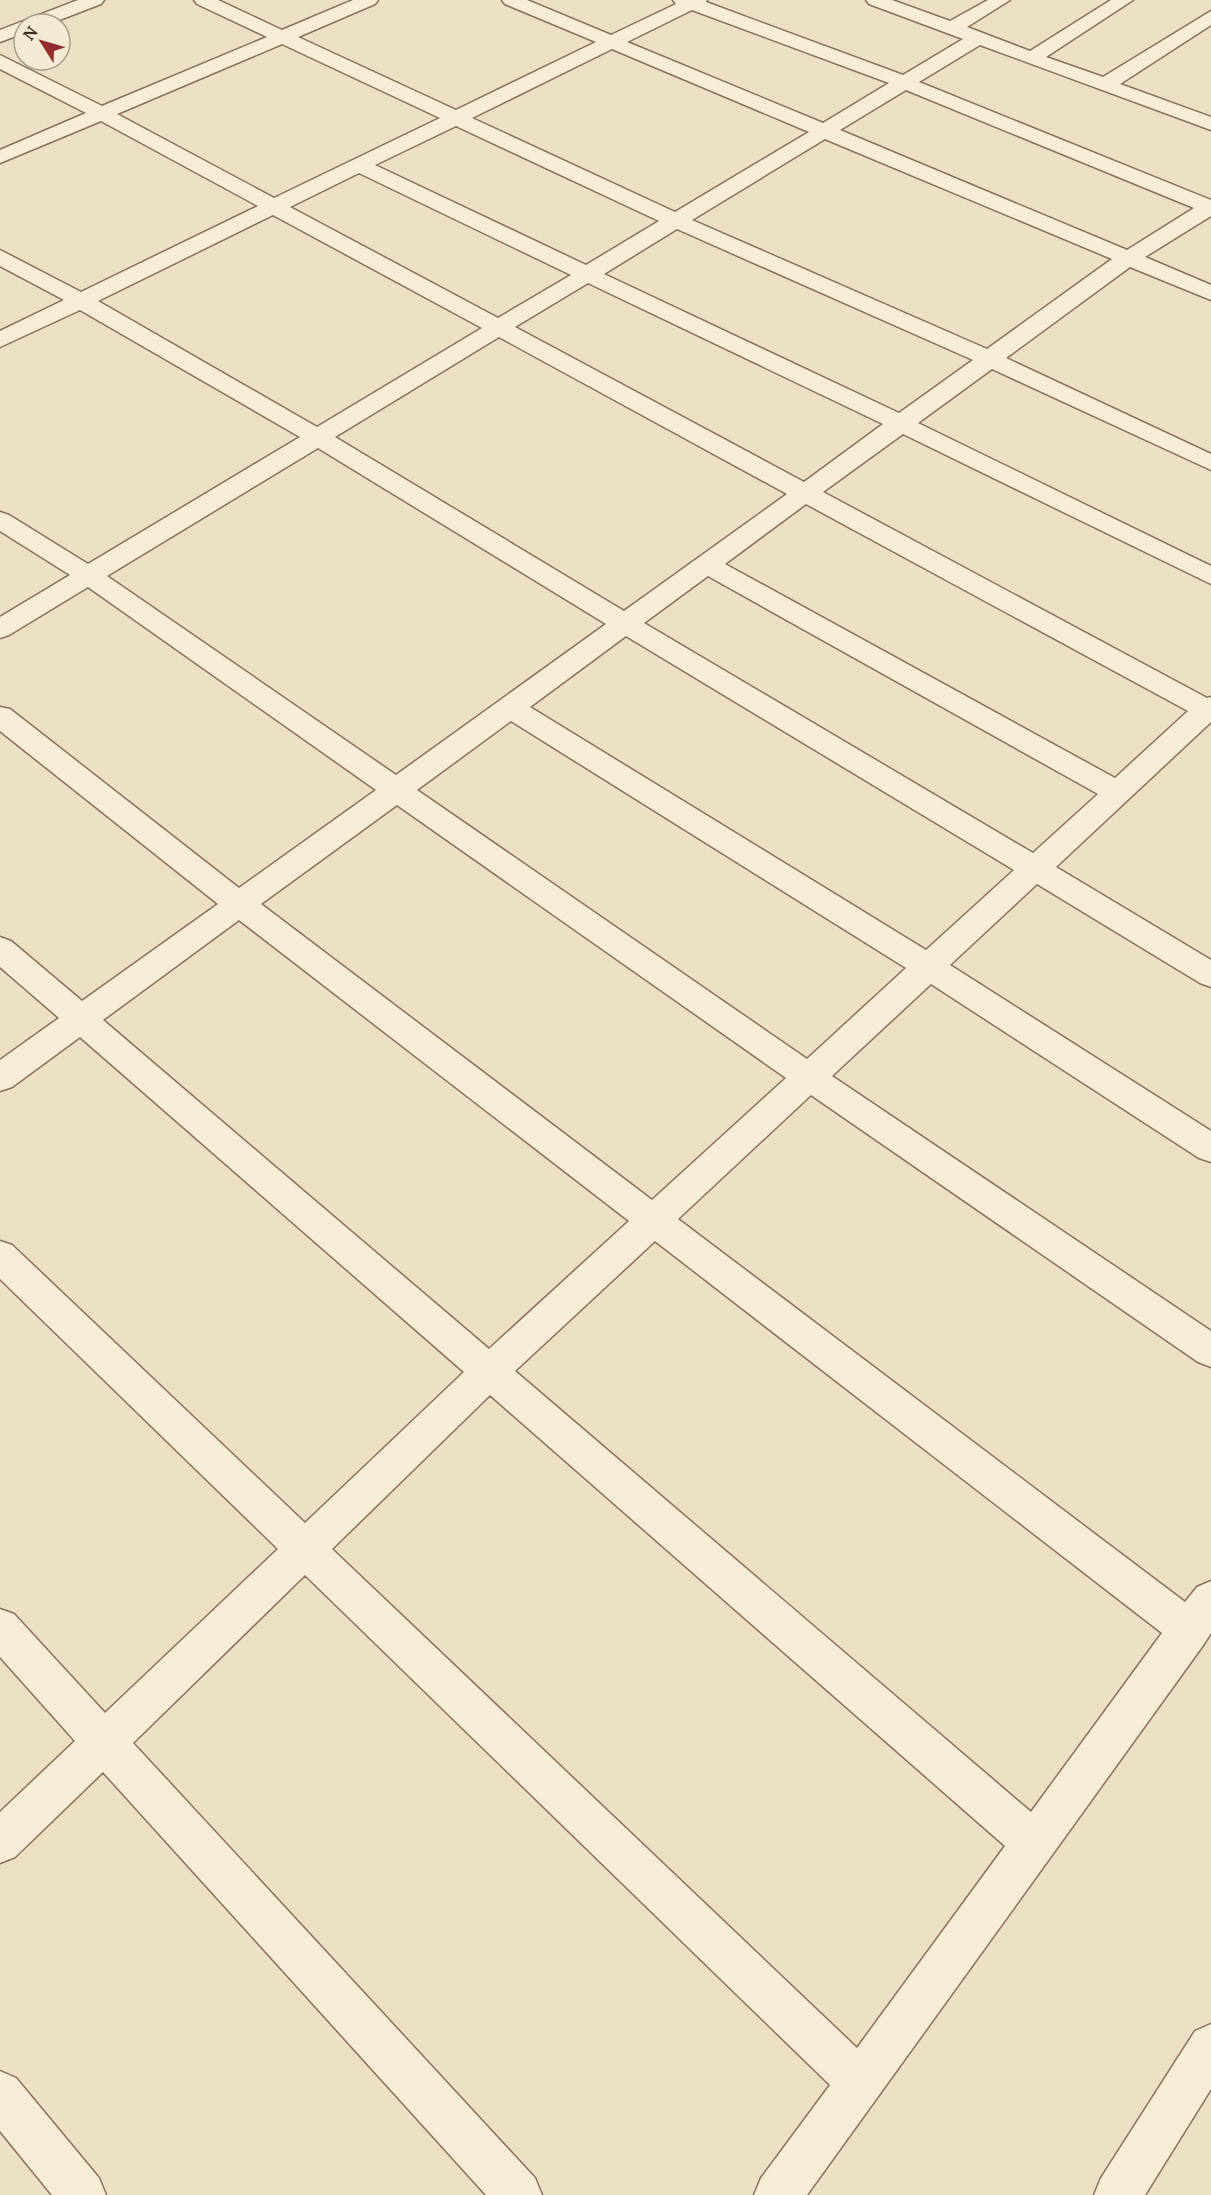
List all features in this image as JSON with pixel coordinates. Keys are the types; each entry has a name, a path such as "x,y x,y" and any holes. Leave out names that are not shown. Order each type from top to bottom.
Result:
{"street":[{"path":"53,12 67,4 95,0"},
{"path":"203,0 674,219 990,358 1211,463"},
{"path":"0,157 369,0"},
{"path":"511,0 1211,293"},
{"path":"952,28 1001,0"},
{"path":"1031,58 1124,0"},
{"path":"0,340 614,42 690,1 903,82 1211,207"},
{"path":"886,2 1211,124"},
{"path":"1104,85 1211,17"},
{"path":"0,629 822,129 978,38"},
{"path":"0,61 1210,709 489,1372 0,1842"},
{"path":"1186,115 1203,104"},
{"path":"360,166 900,423 1211,576"},
{"path":"0,1078 1127,259 1211,207"},
{"path":"0,257 319,436 625,624 1036,867 1211,975"},
{"path":"0,520 89,576 809,1077 1211,1351"},
{"path":"706,564 1118,792"},
{"path":"511,708 928,967 1211,1148"},
{"path":"0,716 239,904 654,1220 1200,1615 778,2195"},
{"path":"0,949 1034,1843"},
{"path":"0,1256 860,2082"},
{"path":"0,1628 518,2195"},
{"path":"1118,2195 1211,2047"},
{"path":"0,2094 82,2195"}]}
